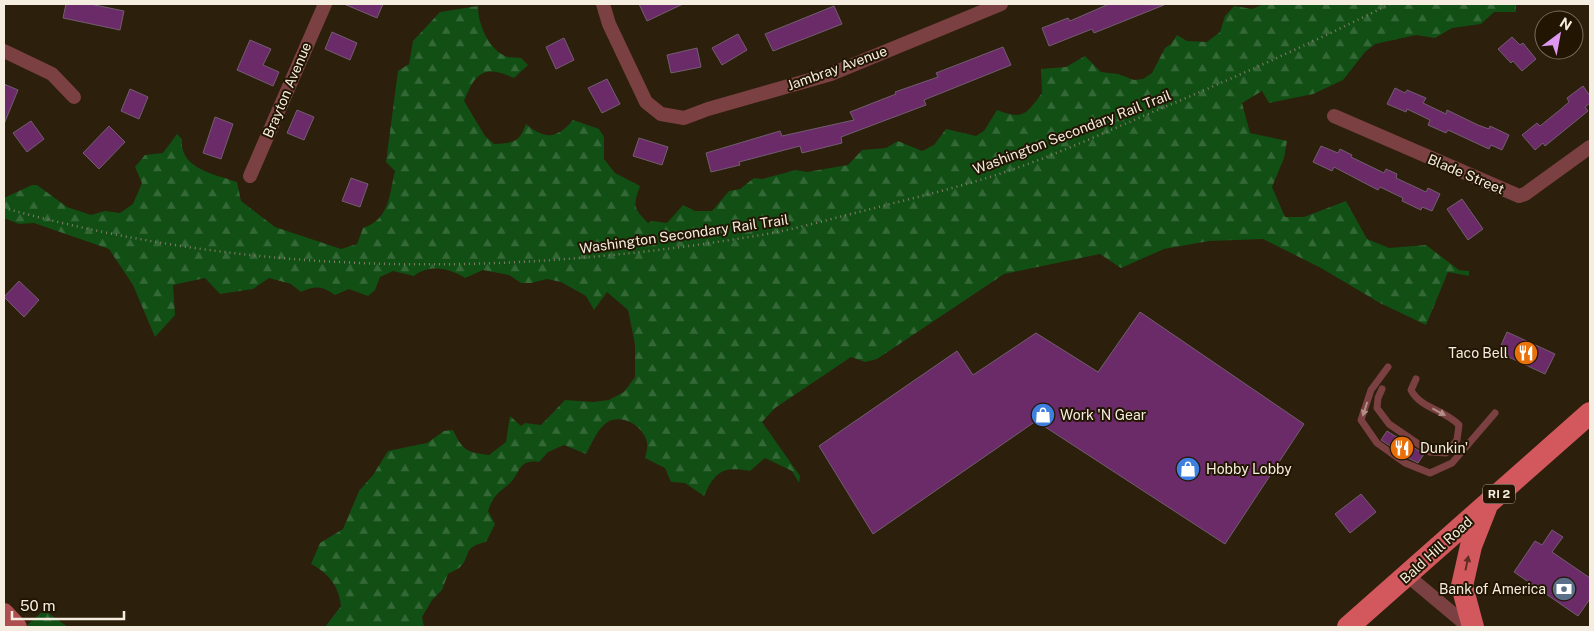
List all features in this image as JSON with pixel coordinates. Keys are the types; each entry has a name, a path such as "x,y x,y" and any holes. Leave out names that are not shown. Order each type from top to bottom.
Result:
{"main road":[{"name":"Bald Hill Road","path":"1348,627 1408,576 1590,413"},
{"path":"1471,627 1462,586 1471,546 1488,503"},
{"path":"4,613 17,627"}],"street":[{"name":"Brayton Avenue","path":"250,176 325,4"},
{"name":"Jambray Avenue","path":"602,4 609,24 646,102 656,111 684,118 708,109 831,74 1001,4"},
{"path":"4,51 52,74 74,97"},
{"name":"Blade Street","path":"1334,116 1519,196 1525,194 1590,147"},
{"path":"1408,576 1471,627"}],"lane":[{"path":"1388,367 1371,390 1361,420 1377,443 1405,463 1430,473 1452,463 1495,414"},
{"path":"1382,389 1378,398 1377,408 1389,424 1430,452 1446,453 1457,440 1459,425 1452,418 1415,398 1411,390 1416,379"}],"path":[{"name":"Washington Secondary Rail Trail","path":"4,208 144,240 207,251 261,257 388,266 486,265 584,258 756,236 900,201 1014,169 1103,134 1262,66 1390,4"}],"green space":[{"path":"1264,4 1516,4 1516,12 1494,12 1481,24 1452,28 1435,38 1416,35 1375,44 1365,52 1343,80 1313,94 1269,103 1262,91 1242,103 1250,133 1287,141 1284,158 1272,187 1285,217 1304,217 1346,201 1367,239 1389,248 1426,245 1459,270 1469,271 1469,276 1448,272 1426,325 1380,303 1321,268 1263,239 1209,241 1164,249 1121,268 1100,254 1004,274 877,359 865,362 851,357 775,408 762,422 800,476 799,483 792,471 765,458 750,471 726,470 716,476 704,496 685,483 671,482 665,468 645,458 647,445 641,431 630,422 617,419 602,427 586,454 564,445 548,452 539,462 523,465 513,480 492,501 488,511 495,524 486,542 473,547 463,564 448,574 442,590 432,600 422,617 424,627 325,627 341,606 338,592 332,581 311,564 320,543 343,529 359,491 373,475 388,451 427,443 444,431 453,430 459,442 466,449 475,453 489,455 506,442 510,416 521,426 525,423 541,425 565,400 593,402 609,400 624,392 635,377 635,344 628,310 607,292 594,310 586,296 561,282 547,279 531,283 521,283 509,275 483,270 465,278 439,269 426,270 414,276 393,271 380,277 375,290 368,296 349,289 335,295 319,288 311,288 301,292 291,284 269,278 253,289 220,294 205,278 173,285 175,315 155,337 133,285 109,249 34,223 19,224 4,218 4,198 32,185 37,185 67,207 91,215 105,211 120,213 133,204 142,183 135,167 145,155 163,153 177,134 182,139 186,157 192,164 209,173 237,182 241,201 275,227 341,249 357,244 363,228 379,219 389,197 395,171 386,162 398,71 409,64 413,41 440,12 478,6 482,28 494,47 505,56 521,58 528,65 514,78 504,74 488,72 482,74 472,84 464,101 485,136 494,144 511,142 521,135 526,124 539,133 551,135 562,131 573,120 599,129 604,137 604,159 615,173 640,186 636,198 639,214 648,223 651,221 667,223 683,205 695,211 712,211 729,191 740,189 754,178 762,179 796,170 807,172 848,165 862,150 886,148 898,141 922,151 934,145 946,129 976,136 984,131 997,110 1019,115 1032,106 1042,93 1041,69 1066,67 1085,56 1101,72 1118,74 1134,80 1143,79 1152,73 1165,48 1171,44 1177,35 1187,41 1207,42 1220,32 1225,16 1234,6 1252,9"},
{"path":"44,610 68,627 25,627"}],"building":[{"path":"66,4 90,4 124,11 120,30 63,18"},
{"path":"344,4 383,4 377,18"},
{"path":"639,4 683,4 647,21"},
{"path":"1109,4 1164,5 1094,33 1092,29 1049,46 1042,28 1068,18 1070,21"},
{"path":"834,6 842,24 773,51 765,34"},
{"path":"332,32 357,43 350,60 325,49"},
{"path":"738,34 747,50 722,65 712,48"},
{"path":"1512,37 1520,45 1523,43 1535,60 1522,71 1513,61 1511,63 1498,49"},
{"path":"564,38 574,60 556,69 546,47"},
{"path":"250,40 271,49 263,65 279,72 273,86 237,70"},
{"path":"1003,47 1011,65 924,100 926,105 841,137 842,143 802,153 800,146 739,162 740,165 711,172 706,153 780,131 782,136 854,120 850,112 896,94 895,92 938,77 936,73"},
{"path":"697,48 701,67 671,73 667,55"},
{"path":"607,79 620,104 602,113 588,88"},
{"path":"4,84 18,90 4,124"},
{"path":"1583,86 1590,96 1590,103 1585,107 1588,111 1545,146 1543,143 1535,150 1522,135 1537,123 1540,126 1569,102 1567,98"},
{"path":"1395,88 1405,93 1407,90 1426,98 1423,103 1446,114 1447,110 1478,125 1489,129 1490,126 1509,135 1502,150 1491,145 1489,149 1448,130 1446,133 1428,125 1430,120 1407,109 1406,112 1387,104"},
{"path":"130,89 148,97 139,119 121,111"},
{"path":"297,110 314,117 304,140 287,133"},
{"path":"215,117 233,124 221,159 203,153"},
{"path":"31,121 44,139 27,152 13,133"},
{"path":"109,126 125,142 99,169 83,153"},
{"path":"639,138 668,147 662,165 633,156"},
{"path":"1321,146 1338,153 1340,149 1352,155 1351,157 1384,173 1386,169 1397,174 1396,178 1426,192 1428,188 1440,194 1432,211 1422,207 1421,210 1402,201 1403,198 1380,187 1378,190 1334,167 1332,171 1313,162"},
{"path":"351,178 368,184 360,207 342,201"},
{"path":"1462,199 1483,229 1468,240 1447,209"},
{"path":"19,281 39,300 24,317 4,297"},
{"path":"1140,312 1304,424 1225,544 1036,421 873,534 819,446 957,351 973,375 1036,333 1098,372"},
{"name":"Taco Bell","path":"1507,332 1555,354 1545,374 1498,352"},
{"name":"Dunkin'","path":"1387,431 1424,454 1418,463 1381,440"},
{"path":"1361,494 1376,512 1350,533 1335,514"},
{"name":"Bank of America","path":"1552,530 1563,537 1552,552 1590,578 1590,599 1578,616 1514,572 1535,541 1542,545"}],"place":[{"name":"Taco Bell","path":"1526,353"},
{"name":"Work 'N Gear","path":"1043,415"},
{"name":"Dunkin'","path":"1402,448"},
{"name":"Hobby Lobby","path":"1188,469"},
{"name":"Bank of America","path":"1564,589"}]}
